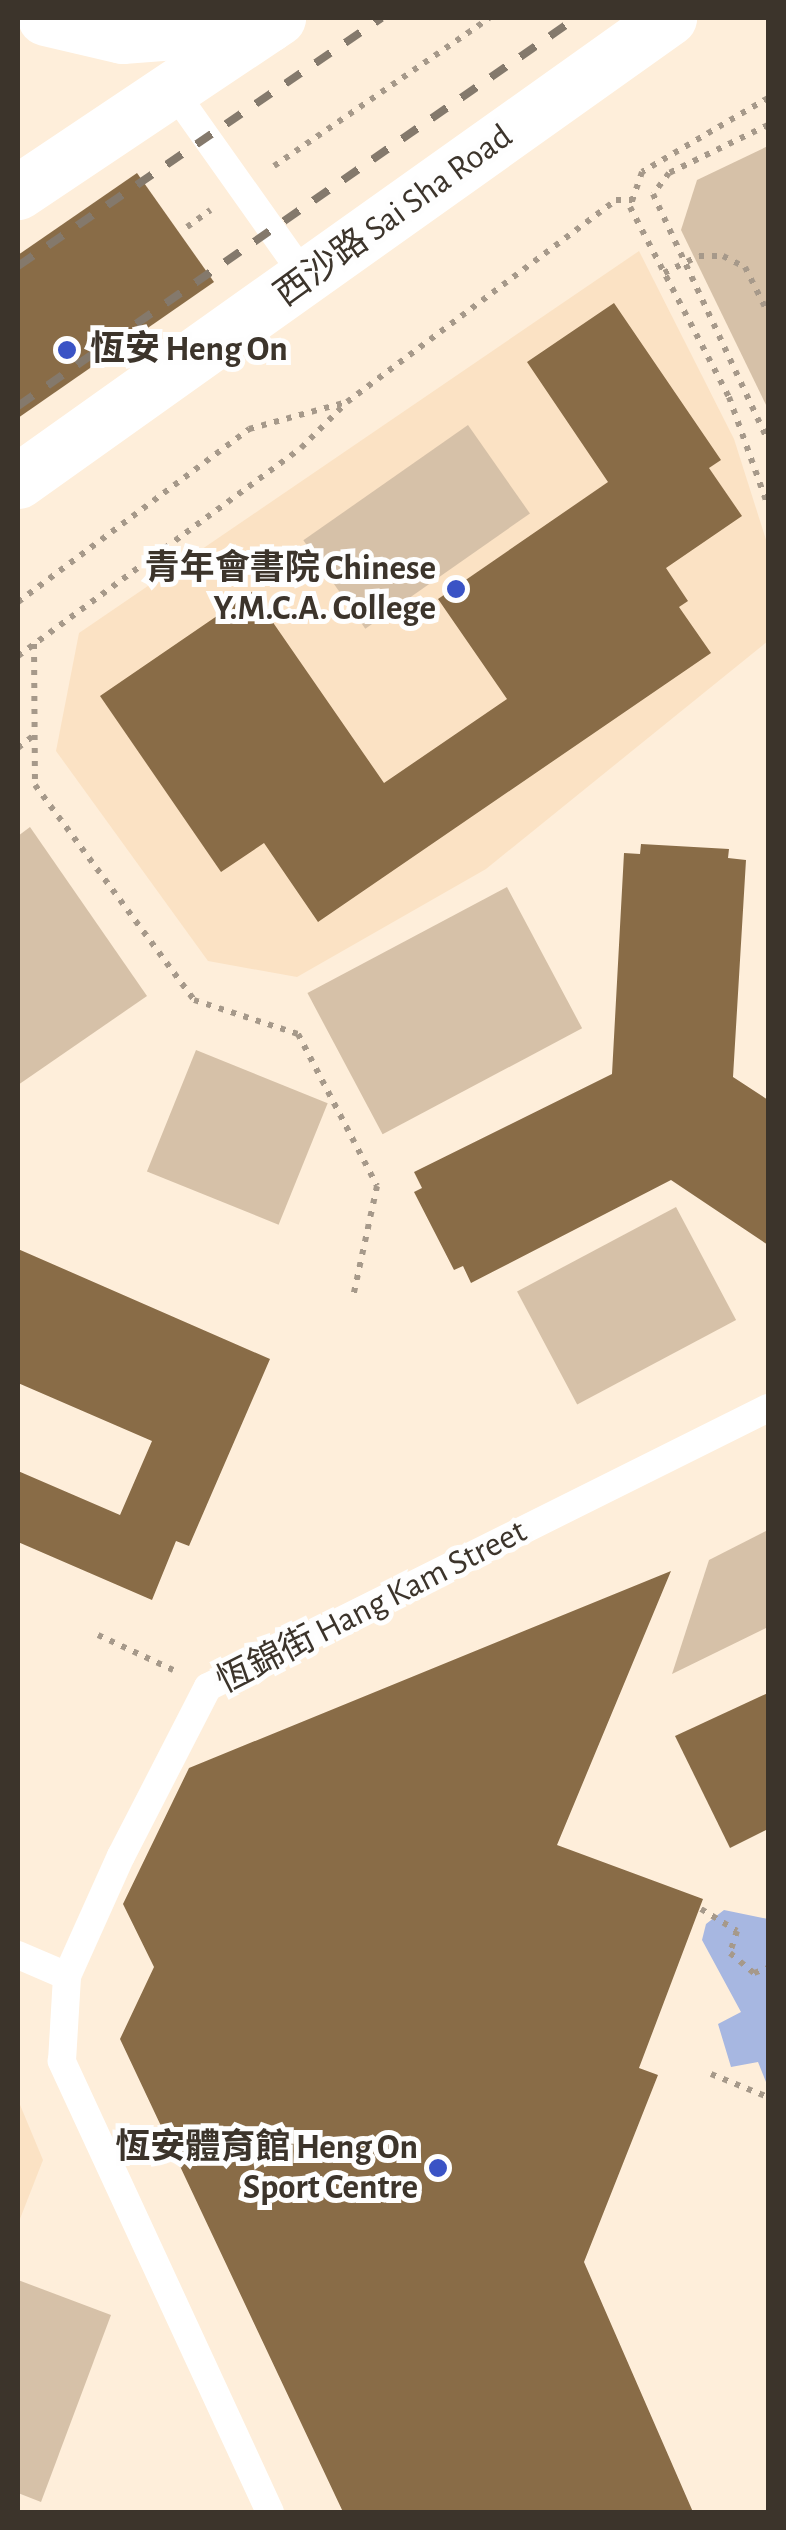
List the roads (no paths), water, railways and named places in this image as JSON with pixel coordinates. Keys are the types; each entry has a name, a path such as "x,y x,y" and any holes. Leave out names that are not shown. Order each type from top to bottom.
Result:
{"main road":[{"path":"46,18 122,36 273,21"},
{"name":"西沙路 Sai Sha Road","path":"18,480 307,280 670,18"},
{"path":"18,192 273,21"}],"lane":[{"path":"172,89 307,280"},
{"name":"恆錦街 Hang Kam Street","path":"270,2512 62,2061 67,1976 208,1687 768,1408"},
{"path":"18,1955 67,1976"}],"water":[{"path":"724,1910 768,1919 768,2087 758,2062 731,2067 718,2024 741,2012 702,1940 706,1924"}],"railway":[{"path":"18,266 381,18"},
{"path":"18,406 576,18"}],"place":[{"name":"恆安 Heng On","path":"67,350"},
{"name":"青年會書院 Chinese Y.M.C.A. College","path":"456,589"},
{"name":"恆安體育館 Heng On Sport Centre","path":"438,2168"}]}
